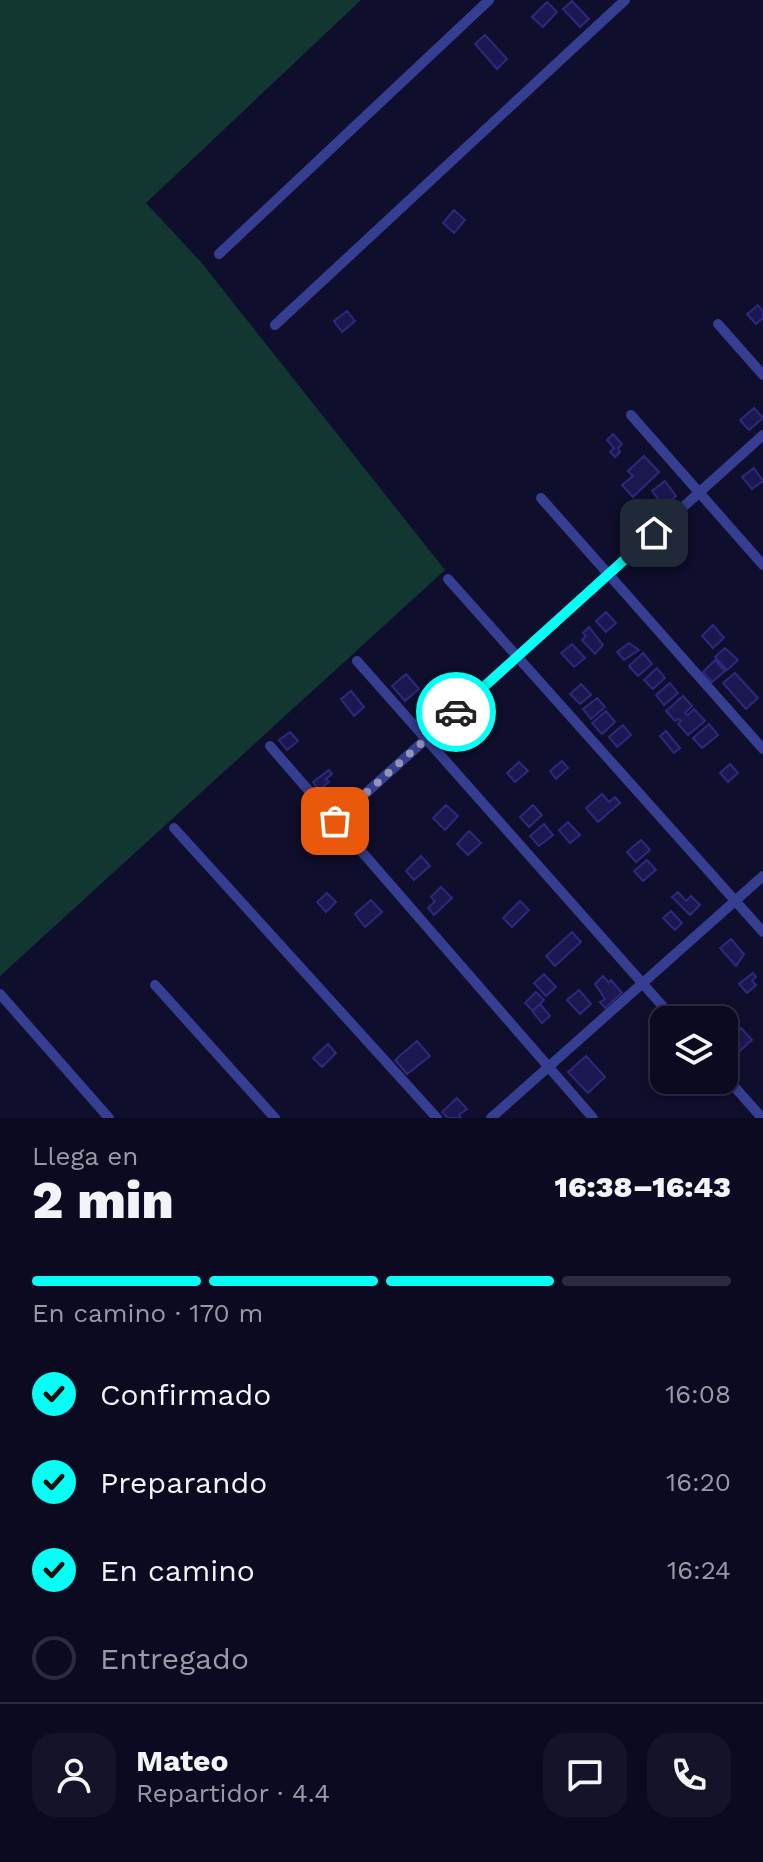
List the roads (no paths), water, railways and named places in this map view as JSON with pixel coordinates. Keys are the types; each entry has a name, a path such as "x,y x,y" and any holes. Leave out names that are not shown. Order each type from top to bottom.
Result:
{"street":[{"path":"219,254 489,0"},
{"path":"275,325 625,0"},
{"path":"718,324 763,375"},
{"path":"631,415 763,565"},
{"path":"335,821 763,435"},
{"path":"541,498 763,749"},
{"path":"448,579 763,932"},
{"path":"357,661 663,1006"},
{"path":"270,746 593,1118"},
{"path":"174,828 437,1118"},
{"path":"491,1118 763,876"},
{"path":"155,985 275,1118"},
{"path":"0,994 109,1118"},
{"path":"738,1091 762,1118"}]}
